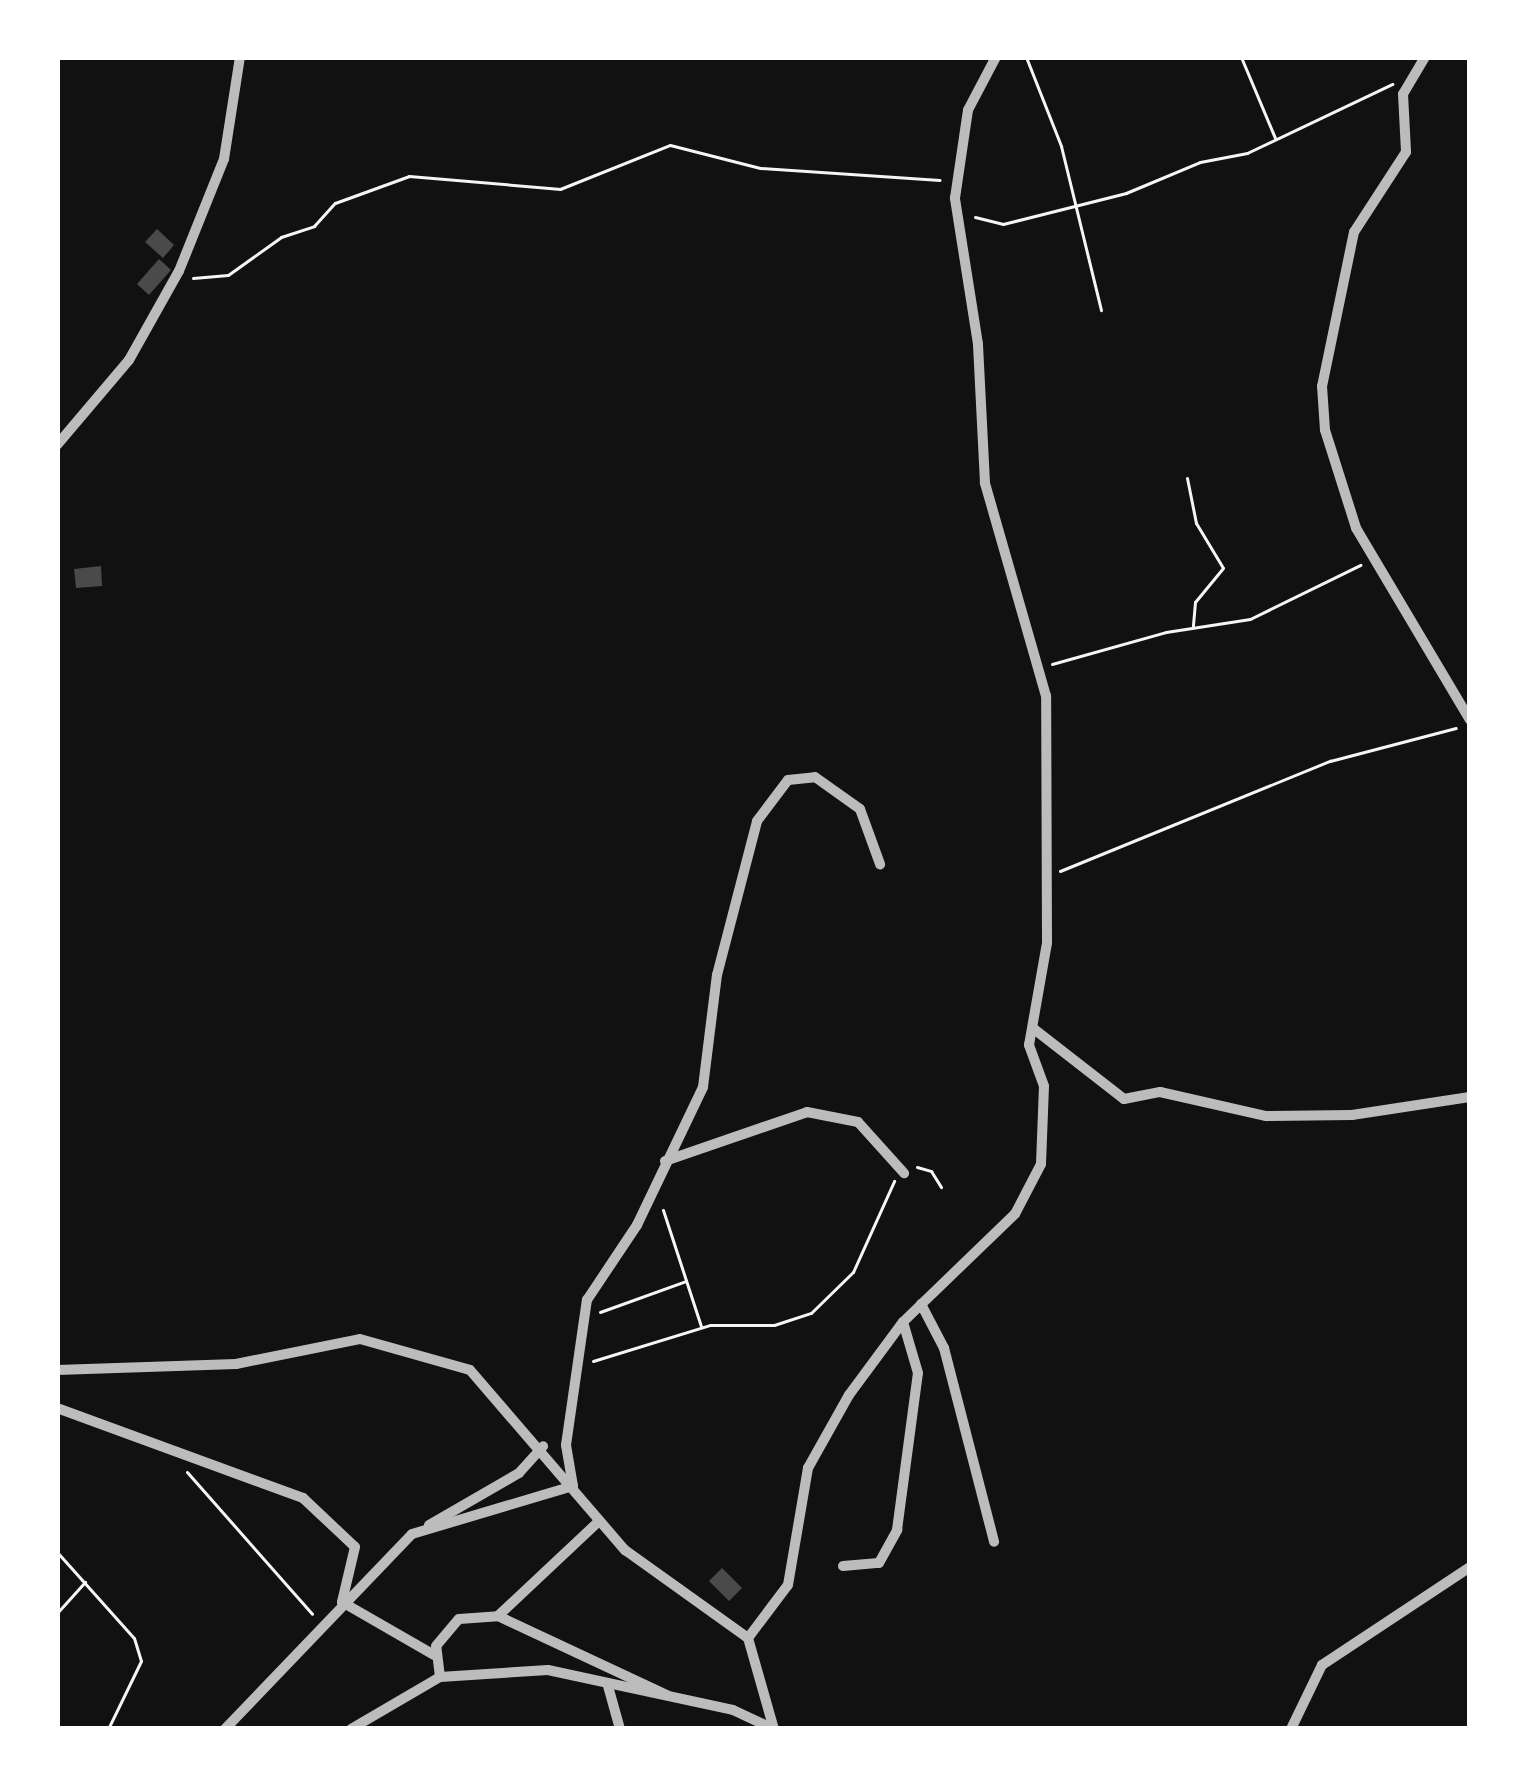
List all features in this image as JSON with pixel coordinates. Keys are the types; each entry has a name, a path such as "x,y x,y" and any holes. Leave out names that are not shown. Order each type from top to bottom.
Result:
{"street":[{"path":"57,445 129,361 170,289 224,158 240,57"},
{"path":"748,1638 788,1585 814,1452 903,1322 1031,1192 1041,1164 1045,1102 1029,1045 1046,968 1046,696 986,483 978,344 957,208 956,180 968,110 996,57"},
{"path":"1425,57 1407,81 1406,152 1354,232 1322,386 1336,472 1372,558 1470,723"},
{"path":"573,1486 566,1445 592,1286 654,1186 703,1087 716,975 757,821 775,794 800,775 832,784 860,809 880,863"},
{"path":"1034,1029 1124,1099 1160,1092 1266,1116 1352,1115 1470,1097"},
{"path":"665,1161 807,1112 858,1122 904,1173"},
{"path":"921,1304 944,1348 994,1542"},
{"path":"843,1566 878,1563 897,1530 918,1372 903,1322"},
{"path":"57,1370 236,1364 360,1339 470,1370 542,1446 598,1522 644,1569 748,1638 774,1729"},
{"path":"57,1408 174,1456 264,1479 334,1521 356,1556 342,1602"},
{"path":"224,1729 412,1534 519,1473 542,1446"},
{"path":"412,1534 573,1486"},
{"path":"498,1616 598,1522"},
{"path":"1291,1729 1322,1665 1470,1567"},
{"path":"342,1602 434,1655 440,1677"},
{"path":"434,1655 464,1615 498,1616 669,1697"},
{"path":"351,1729 440,1677 548,1670 669,1697 774,1729"},
{"path":"608,1686 620,1729"}],"path":[{"path":"1026,57 1073,203 1100,310"},
{"path":"1241,57 1275,139"},
{"path":"957,208 1003,224 1275,139 1407,81"},
{"path":"170,289 194,278 218,280 280,237 314,226 335,203 409,176 560,189 670,145 760,168 956,180"},
{"path":"1187,478 1196,523 1223,568 1196,602 1193,628"},
{"path":"1038,668 1277,610 1372,558"},
{"path":"1047,877 1185,814 1330,761 1470,723"},
{"path":"578,1367 701,1328 794,1322 832,1299 904,1173 922,1167 941,1187"},
{"path":"654,1186 701,1328"},
{"path":"584,1318 688,1280"},
{"path":"174,1456 321,1624"},
{"path":"57,1552 134,1638 142,1661 108,1729"},
{"path":"57,1613 86,1581"}],"building":[{"path":"157,229 174,245 163,258 145,242"},
{"path":"159,259 171,270 149,295 137,284"},
{"path":"101,566 102,586 76,588 74,569"},
{"path":"722,1568 742,1588 729,1601 709,1581"}]}
